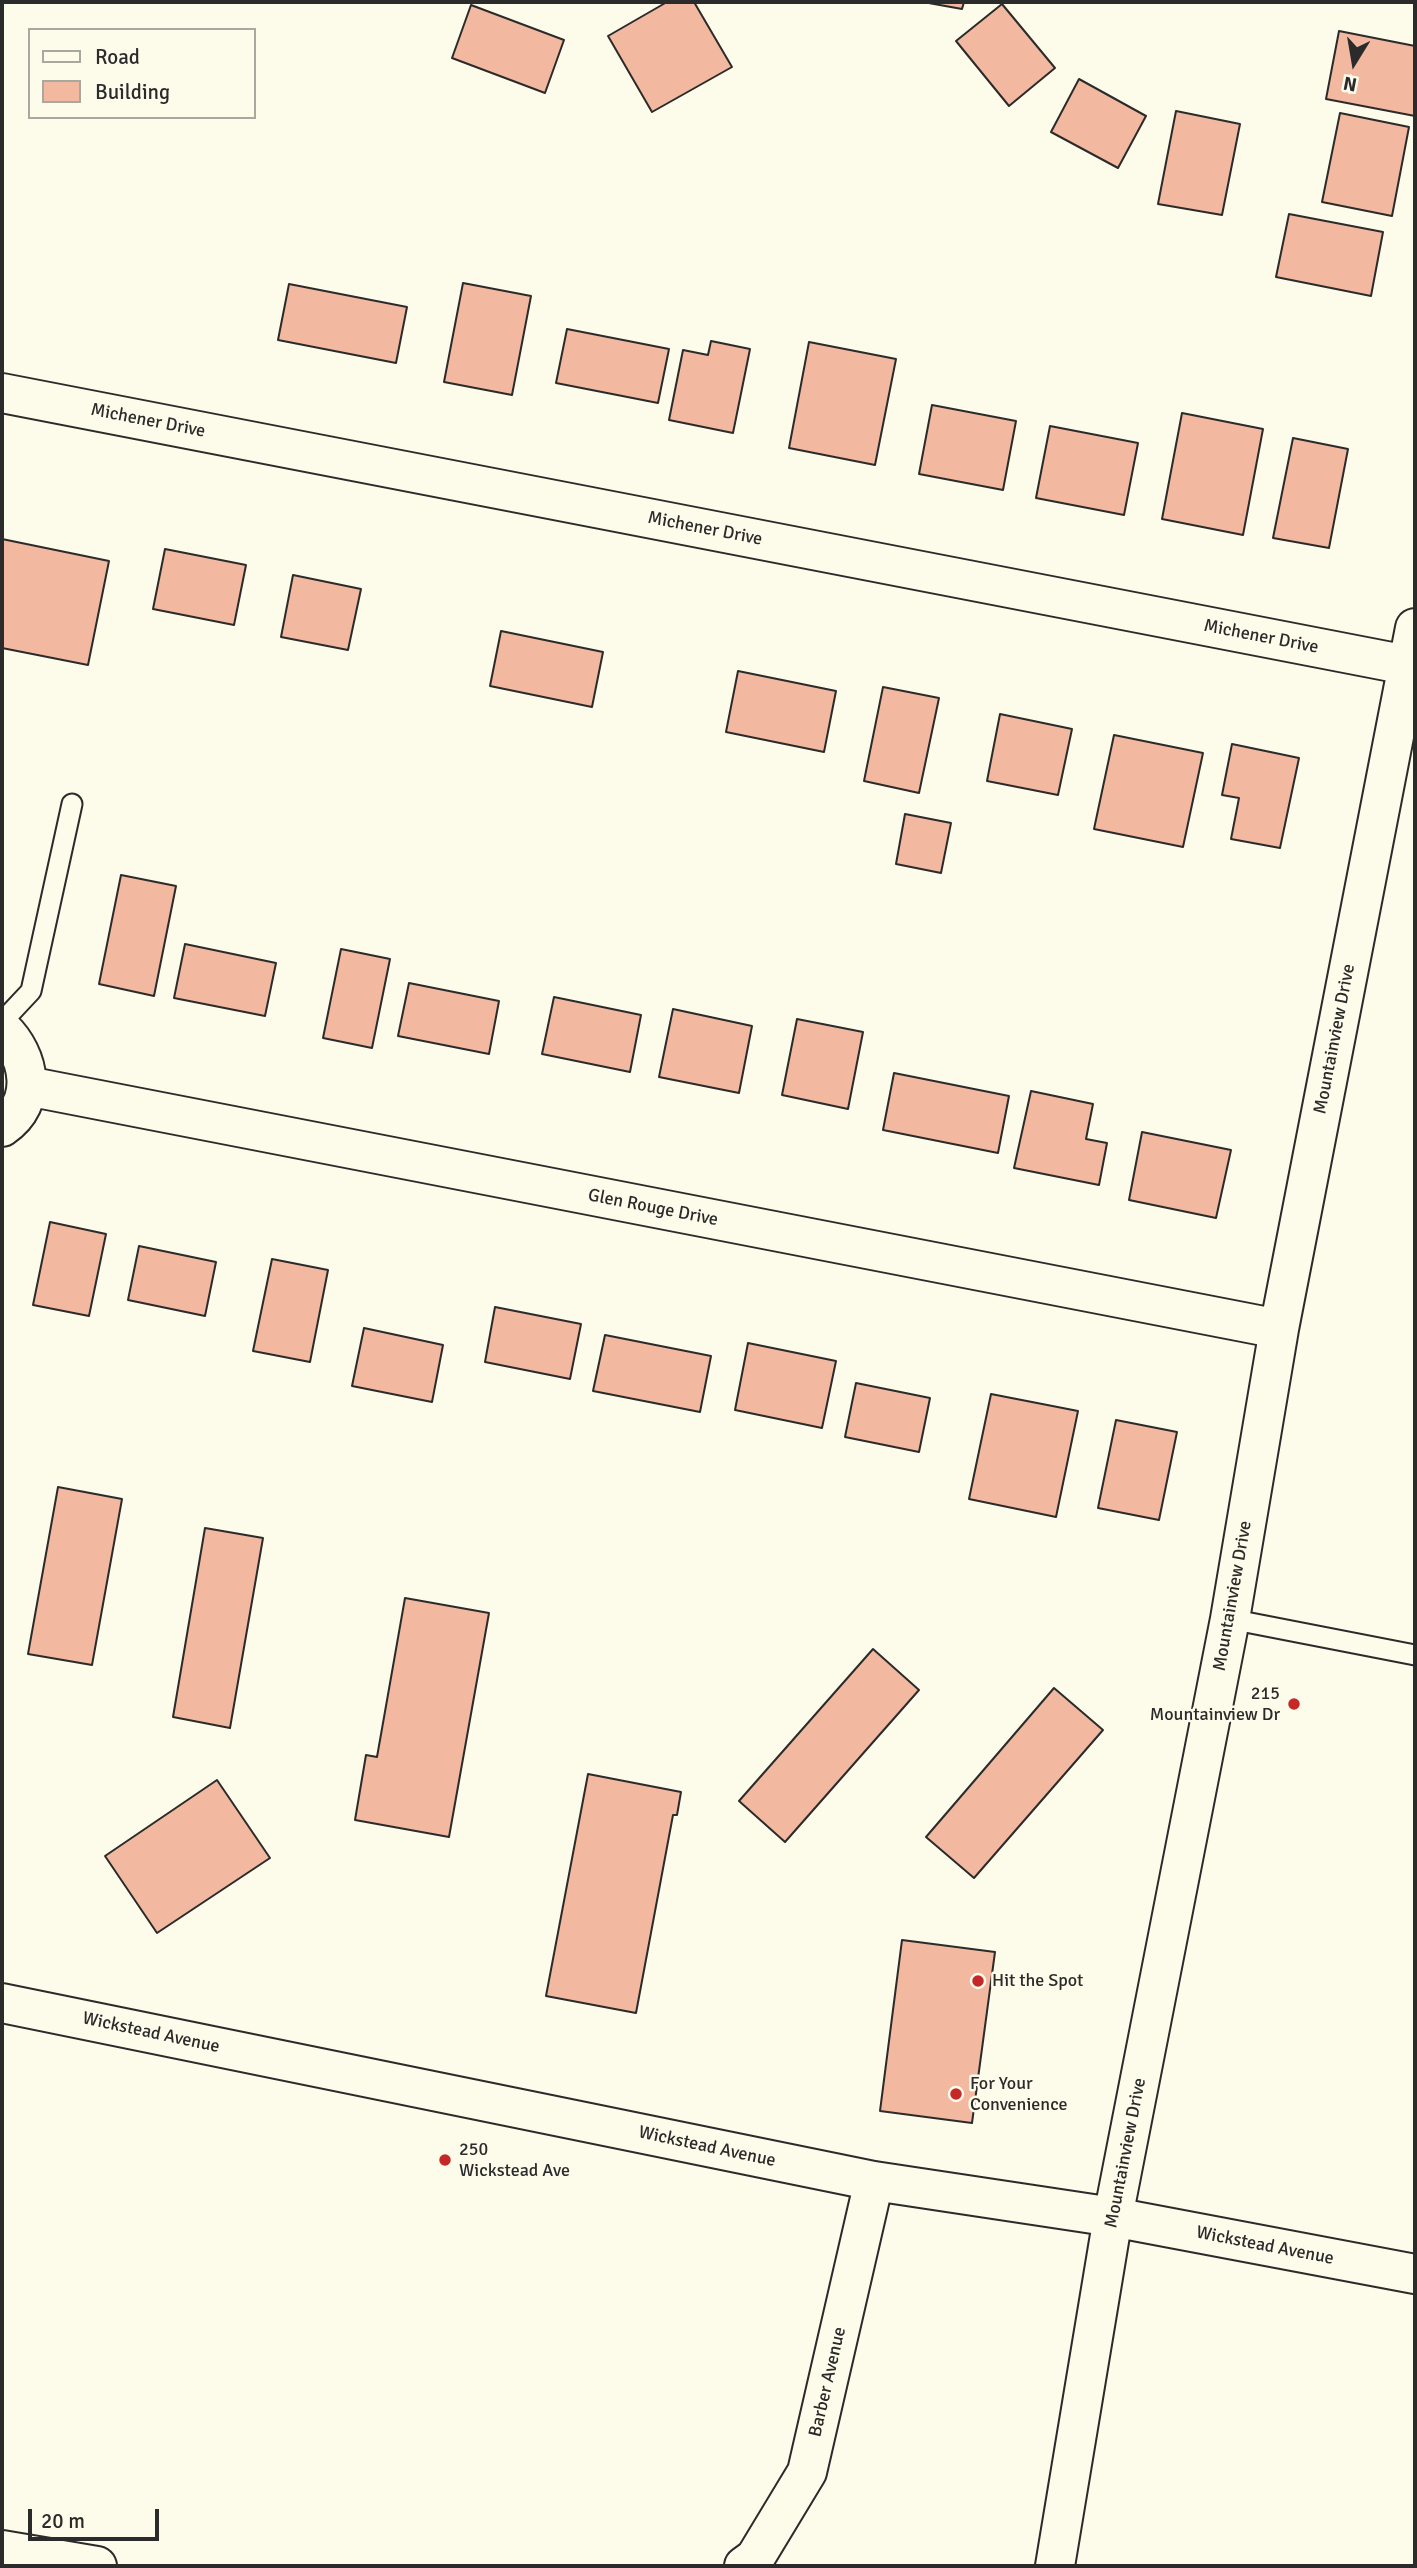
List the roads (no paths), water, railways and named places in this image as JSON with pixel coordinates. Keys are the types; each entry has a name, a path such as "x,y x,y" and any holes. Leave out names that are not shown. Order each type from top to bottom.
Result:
{"street":[{"name":"Michener Drive","path":"2,393 1408,665"},
{"name":"Mountainview Drive","path":"1055,2566 1113,2217 1230,1619 1279,1329 1415,628"},
{"path":"2,1029 17,1044 26,1064 27,1086 20,1107 2,1127"},
{"name":"Glen Rouge Drive","path":"27,1086 1279,1329"},
{"name":"Wickstead Avenue","path":"2,2003 874,2181 1113,2217 1415,2274"},
{"name":"Barber Avenue","path":"744,2566 755,2558 807,2472 874,2181"},
{"path":"2,2550 97,2566"}],"lane":[{"path":"2,1023 31,991 72,804"},
{"path":"1230,1619 1415,1655"}],"place":[{"name":"215 Mountainview Dr","path":"1294,1704"},
{"name":"Hit the Spot","path":"978,1981"},
{"name":"For Your Convenience","path":"956,2094"},
{"name":"250 Wickstead Ave","path":"445,2160"}]}
